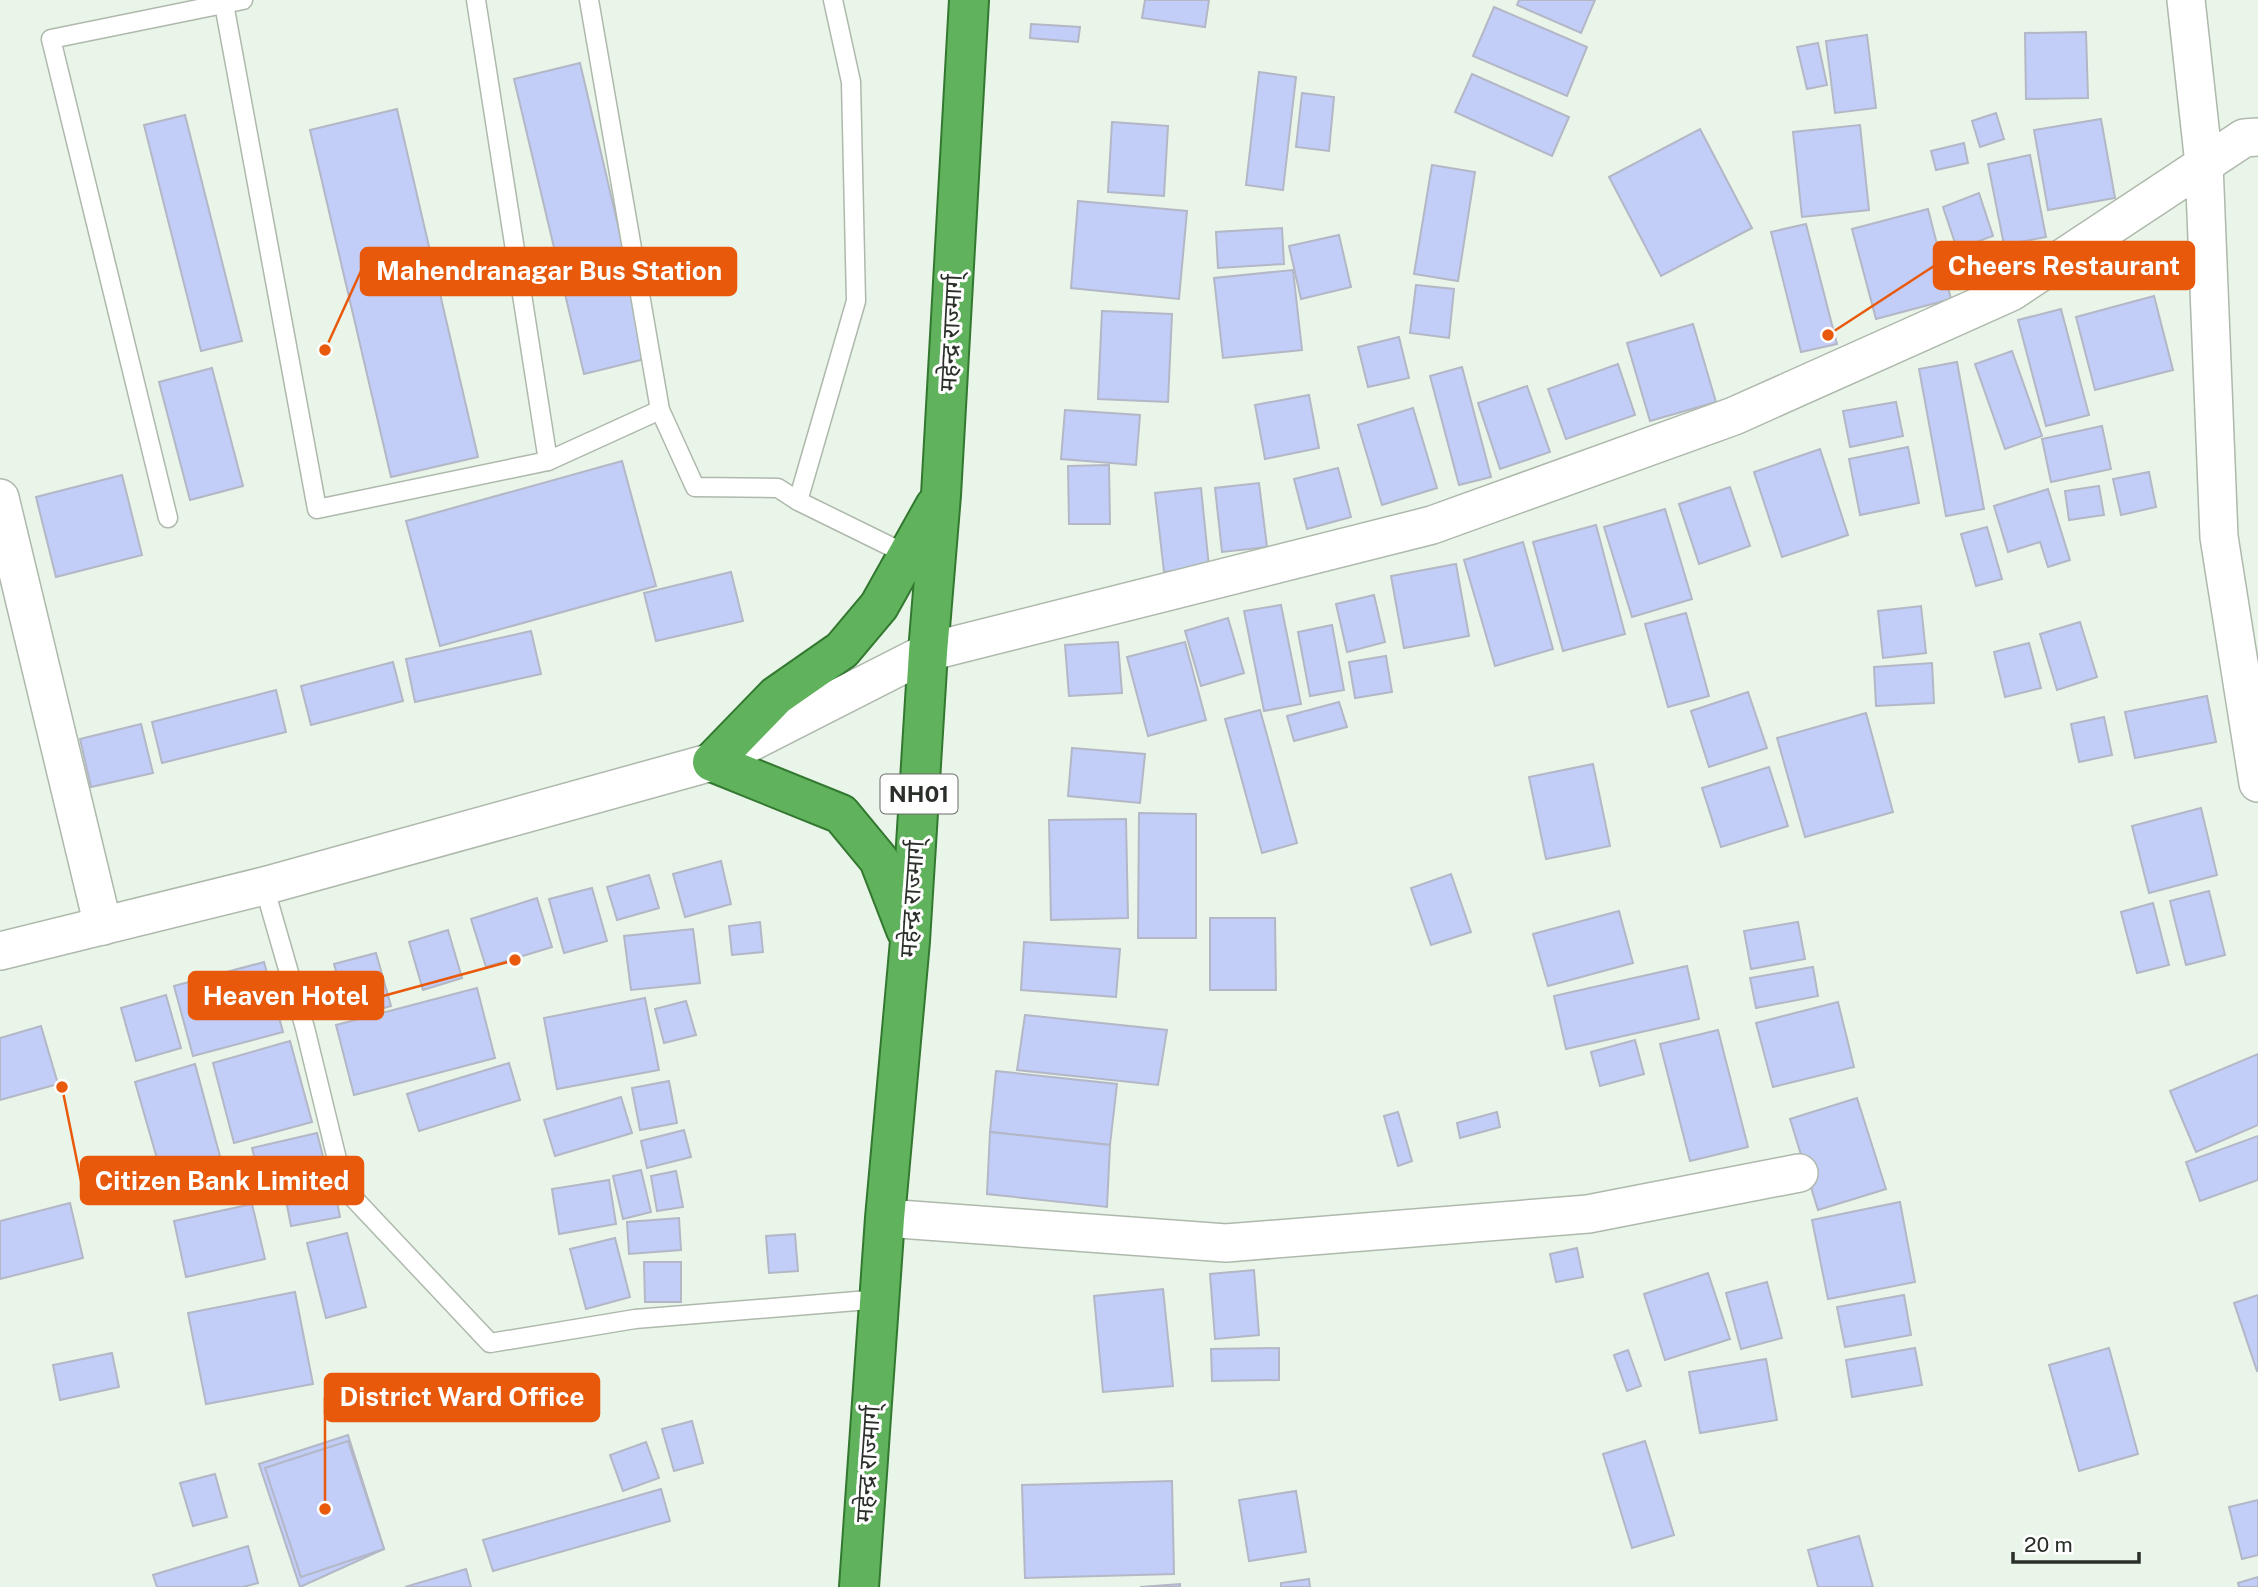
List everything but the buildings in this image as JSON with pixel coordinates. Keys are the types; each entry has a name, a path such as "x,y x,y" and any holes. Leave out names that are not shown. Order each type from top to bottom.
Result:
{"highway":[{"name":"महेन्द्र राज्मार्ग्","path":"859,1587 885,1218 910,941 941,495 969,0"},
{"path":"910,941 880,860 841,814 712,762 776,695 842,650 879,606 941,495"}],"street":[{"path":"2186,0 2204,164 2219,537 2258,783"},
{"path":"0,951 264,886 712,762 928,652 1433,525 1734,416 2011,292 2204,164 2251,137"},
{"path":"0,498 103,926"},
{"path":"885,1218 1226,1243 1588,1214 1799,1173"}],"lane":[{"path":"168,518 51,39 243,0"},
{"path":"476,0 548,461"},
{"path":"589,0 660,410 695,487 778,488 798,501 908,555"},
{"path":"798,501 856,301 851,82 832,0"},
{"path":"224,4 317,509 548,461 660,410"},
{"path":"264,886 305,1028 344,1188 490,1343 635,1319 881,1299"}],"place":[{"name":"Cheers Restaurant","path":"1828,335"},
{"name":"Mahendranagar Bus Station","path":"325,350"},
{"name":"Heaven Hotel","path":"515,960"},
{"name":"Citizen Bank Limited","path":"62,1087"},
{"name":"District Ward Office","path":"325,1509"}]}
